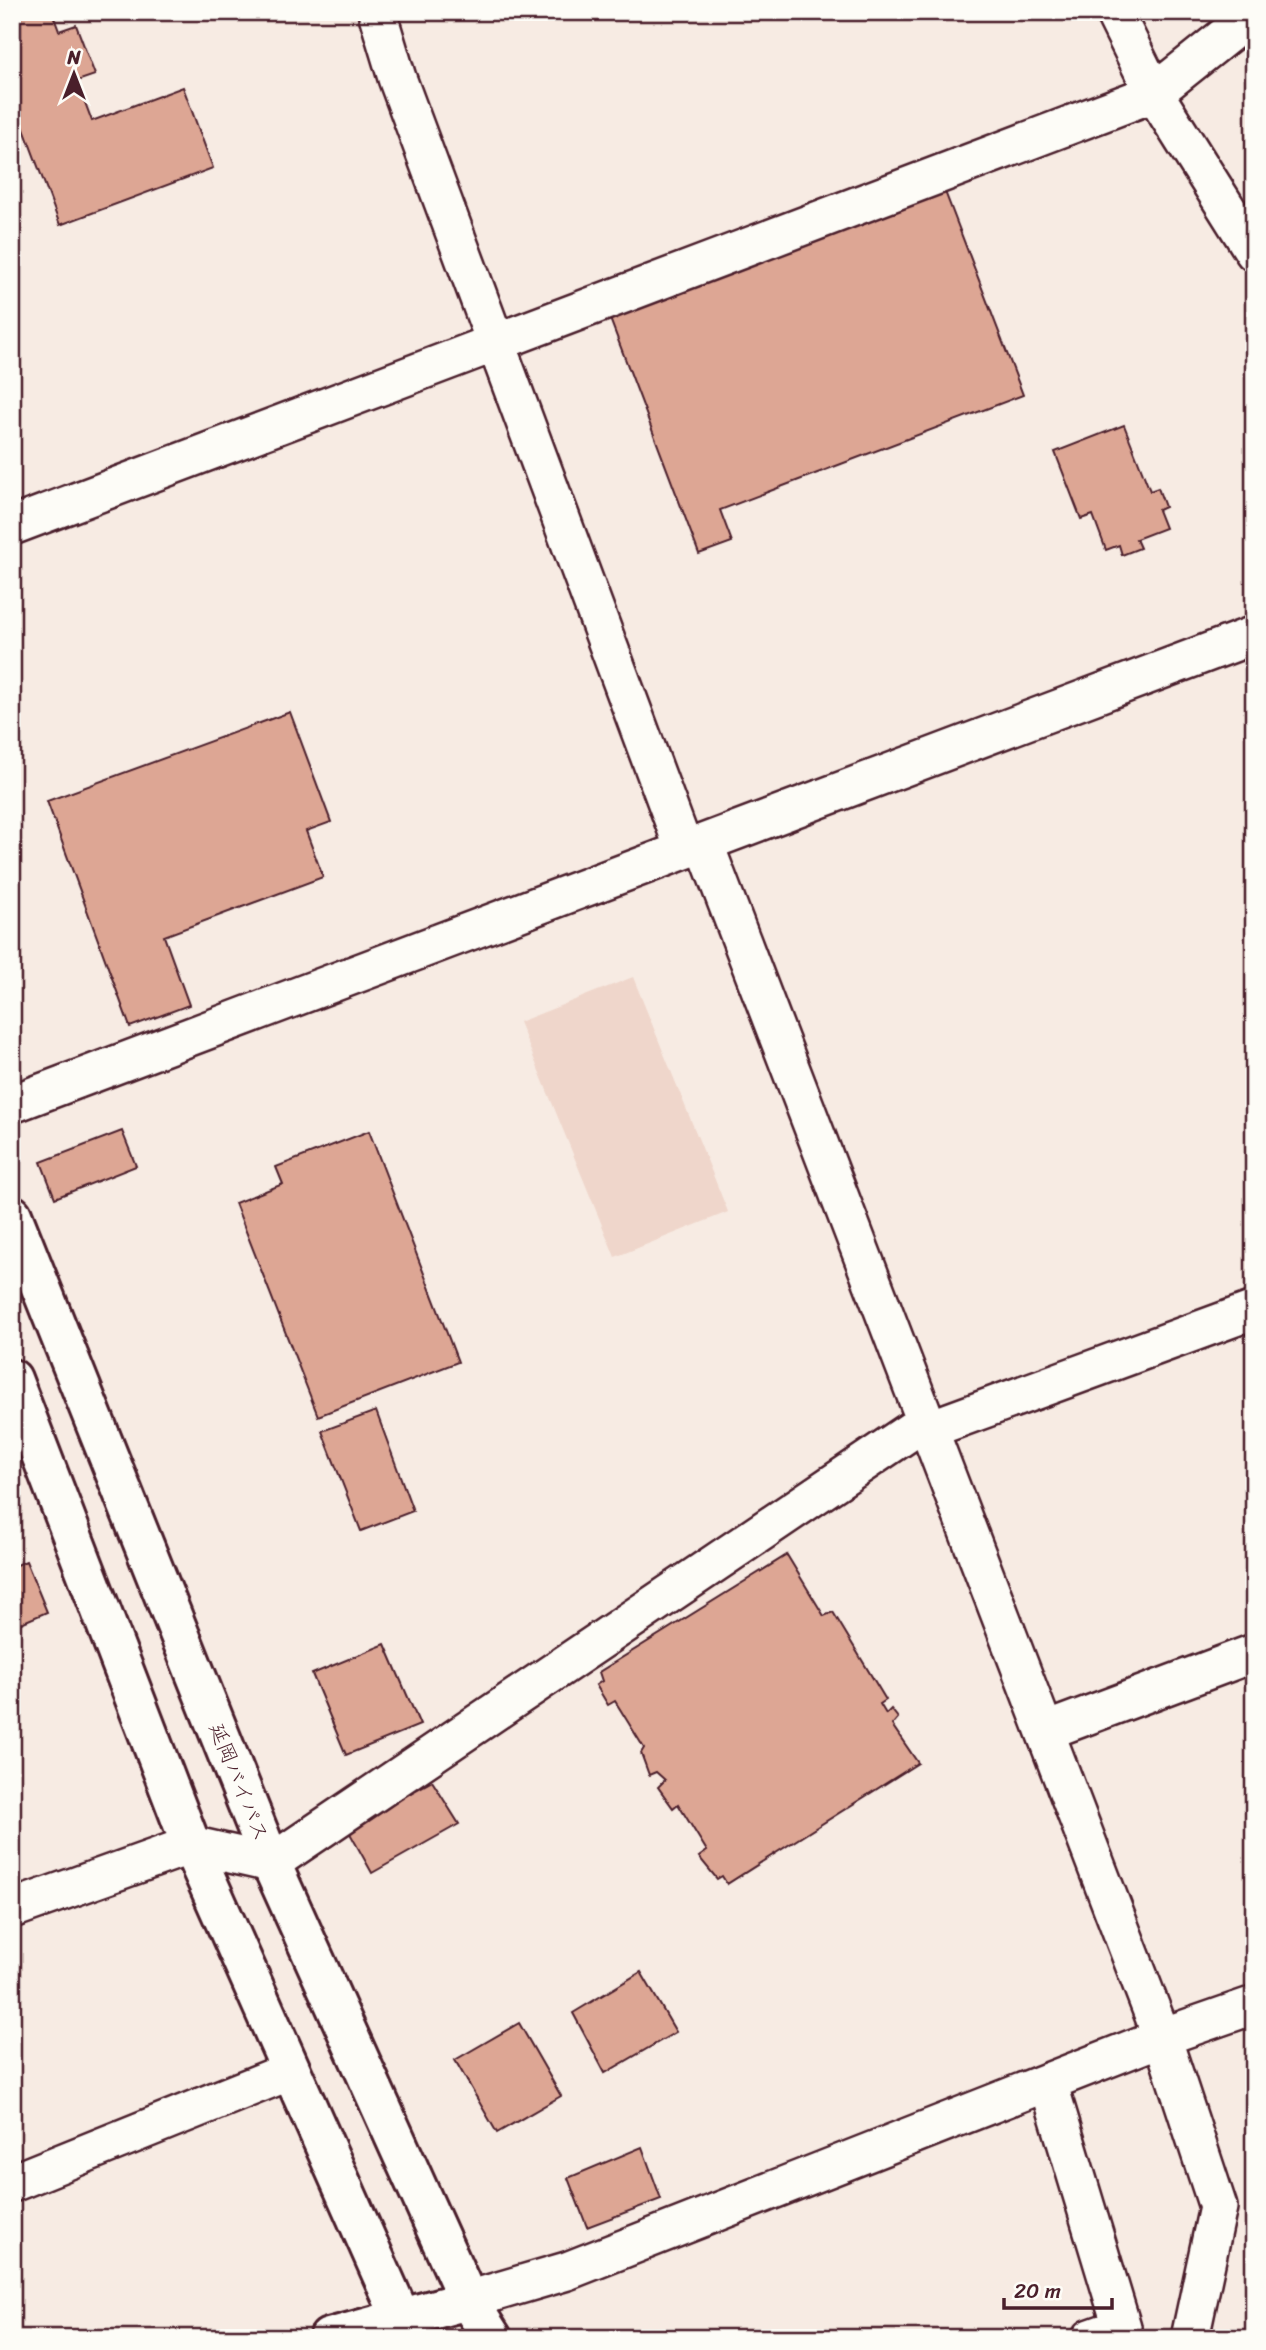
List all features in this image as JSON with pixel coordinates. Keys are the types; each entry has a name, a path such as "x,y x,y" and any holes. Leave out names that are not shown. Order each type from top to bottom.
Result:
{"highway":[{"name":"延岡バイパス","path":"12,1215 271,1863 481,2321"},
{"path":"12,1379 191,1845 404,2328"},
{"path":"329,2338 481,2321"}],"street":[{"path":"377,12 397,78 494,342 926,1426 1046,1731 1162,2038 1219,2207 1190,2338"},
{"path":"1114,12 1153,93 1254,252"},
{"path":"12,526 1153,93 1254,13"},
{"path":"12,1104 1254,635"},
{"path":"12,1909 191,1845 271,1863 926,1426 1254,1310"},
{"path":"1046,1731 1254,1653"},
{"path":"481,2321 567,2271 1048,2082 1254,2005"},
{"path":"12,2183 290,2071"},
{"path":"1048,2082 1122,2327 1091,2338"}],"shaded area":[{"path":"633,977 728,1212 615,1257 519,1022"}],"building":[{"path":"12,12 52,12 59,31 76,25 95,75 77,81 92,121 183,87 213,168 60,225 12,97"},
{"path":"944,189 1023,395 720,510 732,542 699,554 609,316"},
{"path":"1124,425 1150,491 1158,488 1165,507 1158,510 1165,528 1136,539 1140,548 1122,555 1119,545 1106,550 1093,515 1081,519 1055,452"},
{"path":"290,712 331,822 306,831 323,877 164,936 189,1005 130,1027 47,801"},
{"path":"122,1131 136,1166 55,1198 41,1162"},
{"path":"369,1131 458,1362 318,1416 235,1203 283,1184 276,1167"},
{"path":"376,1411 413,1511 361,1531 322,1431"},
{"path":"787,1555 824,1616 833,1612 886,1700 880,1704 886,1714 891,1709 898,1718 892,1725 918,1763 727,1884 722,1876 717,1879 699,1857 707,1851 678,1804 673,1808 658,1787 665,1780 656,1772 649,1775 641,1753 644,1748 615,1701 608,1705 596,1685 602,1681 599,1672"},
{"path":"26,1561 47,1612 12,1627 12,1567"},
{"path":"385,1644 420,1725 346,1755 312,1674"},
{"path":"432,1781 459,1824 372,1873 347,1828"},
{"path":"641,1972 676,2032 605,2073 573,2013"},
{"path":"519,2023 561,2096 497,2133 455,2060"},
{"path":"642,2147 661,2199 587,2227 568,2178"}]}
